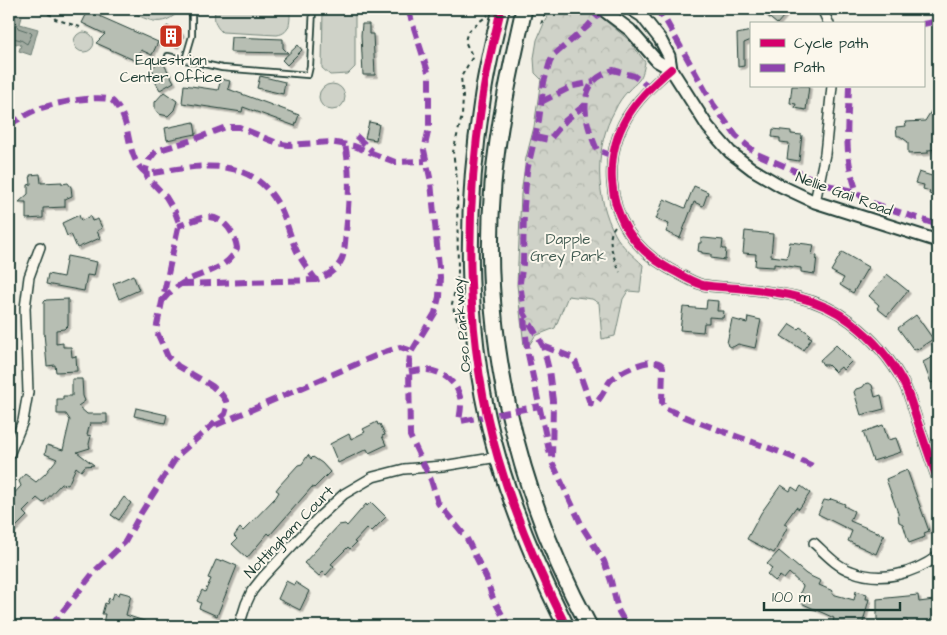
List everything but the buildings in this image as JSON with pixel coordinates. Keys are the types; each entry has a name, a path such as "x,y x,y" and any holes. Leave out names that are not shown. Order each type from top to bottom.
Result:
{"main road":[{"name":"Oso Parkway","path":"501,9 482,100 472,177 470,233 476,347 482,389 498,457 536,562 566,626"},
{"path":"524,9 510,70 492,185 490,231 494,321 501,369 516,442 527,482 554,555 589,626"}],"street":[{"name":"Nellie Gail Road","path":"602,9 630,30 656,61 670,69 708,127 730,152 752,169 781,186 815,202 938,241"},
{"name":"Nellie Gail Road","path":"631,9 642,16 660,39 669,56 670,69"},
{"path":"822,9 828,22"},
{"path":"670,69 639,99 621,126 611,167 613,187 624,225 635,243 649,257 666,268 703,285 778,292 801,297 828,308 850,321 889,359 903,382 938,481"},
{"path":"815,202 825,154 832,88"},
{"path":"9,455 13,436 23,421 28,392 25,308 29,277 40,247"},
{"name":"Nottingham Court","path":"239,626 249,598 262,577 318,518 344,494 373,477 404,469 443,466 498,457"},
{"path":"814,543 835,562 850,571 883,577 906,572 928,563 938,556"}],"lane":[{"path":"185,60 192,36 192,9"},
{"path":"168,56 222,68 308,75 313,9"}],"path":[{"path":"33,9 80,27"},
{"path":"541,24 547,9"},
{"path":"620,272 610,241 612,230 622,218"}],"green space":[{"path":"125,9 181,9 167,20 154,21"},
{"path":"215,9 290,9 290,22 285,32 277,35 222,32 215,22"},
{"path":"323,9 355,9 355,67 348,74 330,75 322,68"},
{"name":"Dapple Grey Park","path":"550,9 591,9 629,40 645,62 640,78 616,107 608,124 600,156 601,188 608,220 624,247 643,265 640,292 628,291 623,299 615,336 602,339 599,303 592,299 568,296 555,328 535,336 528,347 524,346 517,285 521,194 541,79 535,73 534,58 537,40"},
{"path":"84,32 91,35 94,42 91,49 84,52 77,49 74,42 77,35"},
{"path":"332,84 342,87 345,97 342,107 332,110 322,107 319,97 322,87"}],"water":[{"path":"9,13 22,17 20,24 38,29 31,55 19,51 21,45 9,42"}],"marked path":[{"path":"408,9 429,75 429,128 424,150 431,182 440,277 439,297 435,313 410,354 410,436 431,480 438,503 466,537 486,577 492,596 508,626"},
{"path":"603,9 588,26 554,55 550,62 544,82 539,120 527,171 523,264 520,282 524,313 543,346 549,370 553,401 552,462 583,528 604,561 618,610 627,626"},
{"path":"654,9 665,19 713,104 736,136 757,154 827,185 857,192 872,203 938,225"},
{"path":"924,24 938,21"},
{"path":"613,156 597,150 588,126 586,101 591,85 598,78 613,70 634,76 650,87"},
{"path":"541,102 573,86 594,82"},
{"path":"849,88 848,152 857,192"},
{"path":"9,125 32,112 51,105 96,98 111,100 121,112 136,161 147,174 184,168 220,167 236,170 252,177 266,188 281,209 299,256 316,280"},
{"path":"535,137 549,140 566,120 585,105"},
{"path":"51,626 95,571 125,542 178,455 225,414 227,407 222,395 212,386 178,366 168,357 156,330 179,223 166,197 147,177 146,169 149,160 156,151 226,127 239,127 277,143 288,145 330,142 354,146 395,162 425,161"},
{"path":"356,136 372,151"},
{"path":"181,284 316,280 334,269 340,263 345,246 349,199 349,177 345,144"},
{"path":"163,300 181,284 227,262 237,248 231,232 220,220 215,218 201,218 178,226"},
{"path":"524,318 528,354 550,455"},
{"path":"543,346 571,357 576,363 590,403 594,404 601,397 614,377 637,365 653,362 659,363 663,367 662,402 665,408 815,467"},
{"path":"216,425 382,353 400,347 412,351"},
{"path":"409,372 432,371 450,380 460,397 459,420 461,421 540,406"}],"cycle path":[{"path":"501,9 484,89 472,190 470,235 474,326 479,371 487,415 498,458 528,544 566,626"},
{"path":"671,69 635,105 626,118 615,147 612,163 612,181 618,212 624,225 641,248 652,258 697,283 767,291 797,297 825,306 851,322 880,349 903,382 938,481"}],"place":[{"name":"Equestrian Center Office","path":"171,36"}]}
